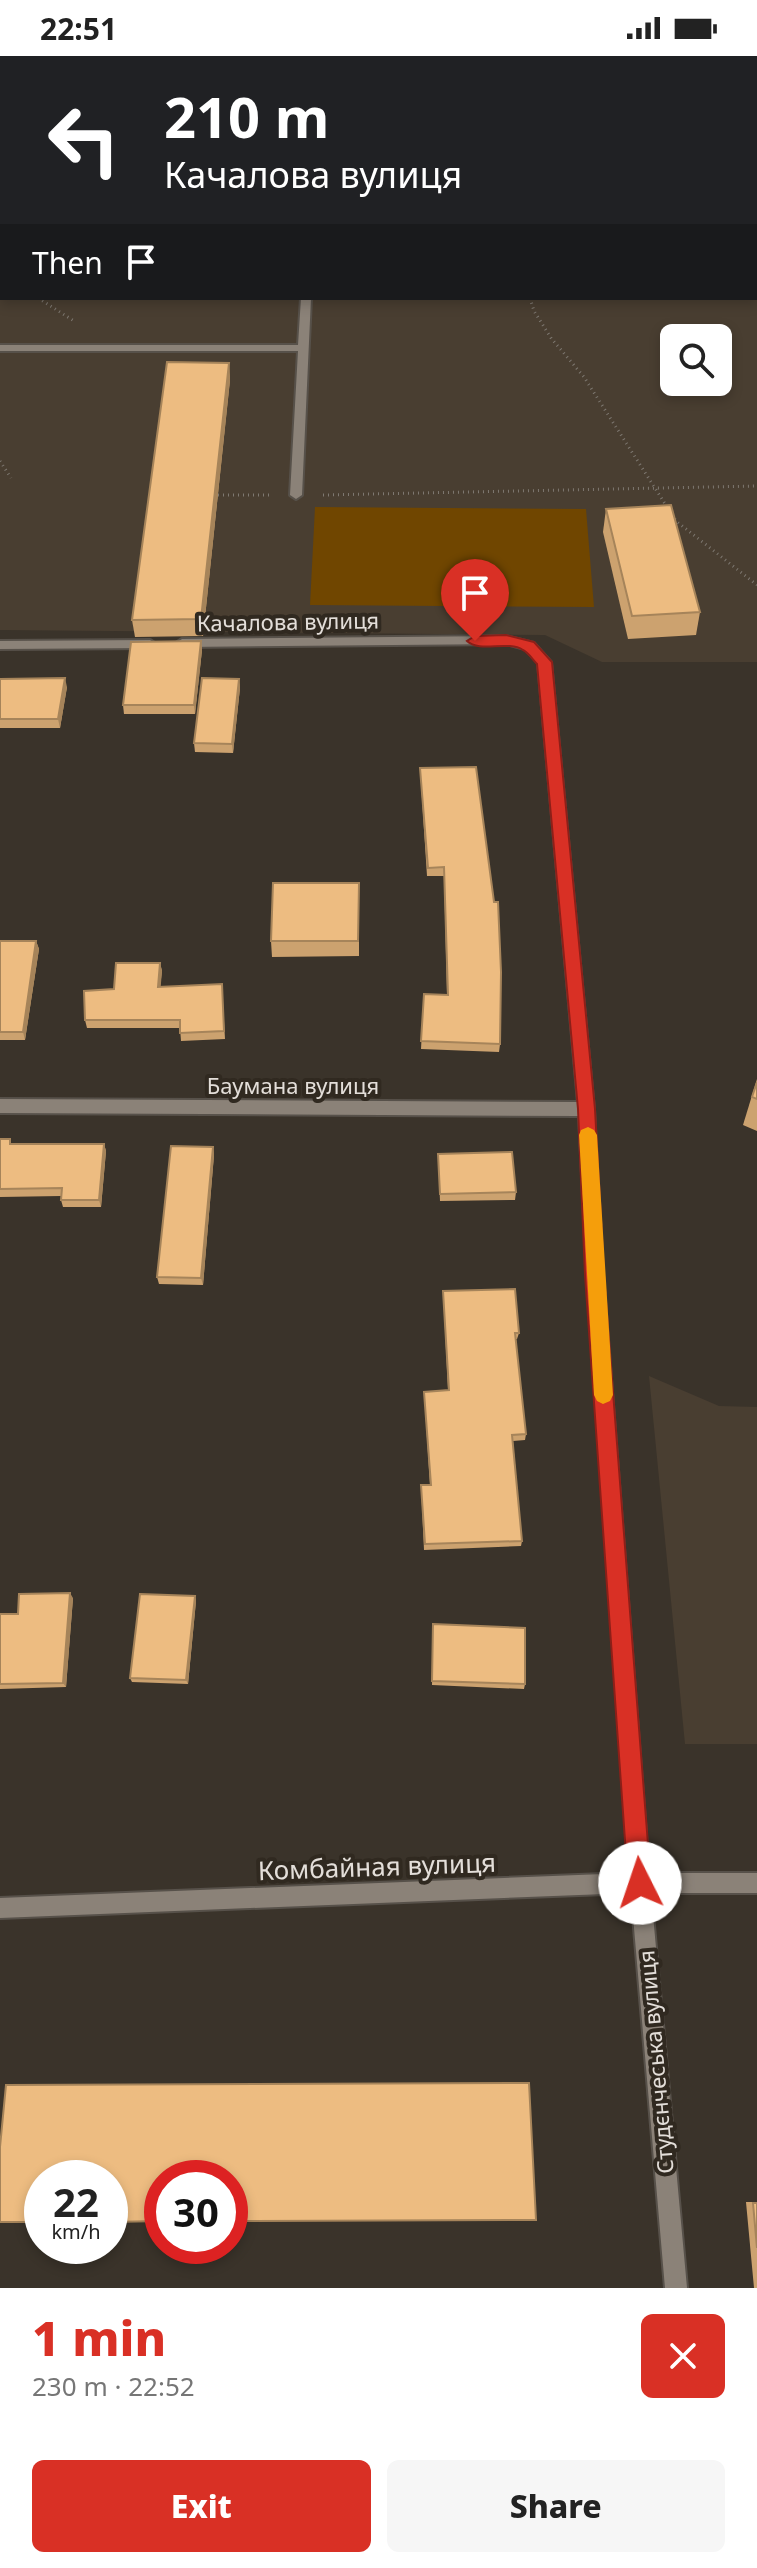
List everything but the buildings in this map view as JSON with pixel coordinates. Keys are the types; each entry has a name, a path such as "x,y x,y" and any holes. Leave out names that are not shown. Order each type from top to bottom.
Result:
{"street":[{"path":"296,495 306,300"},
{"path":"0,348 304,348"},
{"name":"Качалова вулиця","path":"174,643 506,640 529,646"},
{"path":"0,645 158,644"},
{"name":"Студєнчеська вулиця","path":"529,646 544,662 586,1109 596,1290 640,1883 676,2288"},
{"name":"Баумана вулиця","path":"0,1106 586,1109"},
{"name":"Комбайная вулиця","path":"0,1908 640,1883 757,1883"}],"path":[{"path":"531,300 551,338 584,377 676,521 757,585"},
{"path":"0,461 11,478 0,478"},
{"path":"218,495 757,486"}],"shaded area":[{"path":"0,300 757,300 757,662 602,662 545,635 0,630"},
{"path":"315,507 586,509 594,607 310,605"},
{"path":"649,1376 719,1406 757,1407 757,1744 685,1744"}],"slow traffic":[{"path":"588,1135 603,1395"}],"route":[{"path":"475,641 506,640 529,646 544,662 586,1109 595,1275 640,1883"}]}
